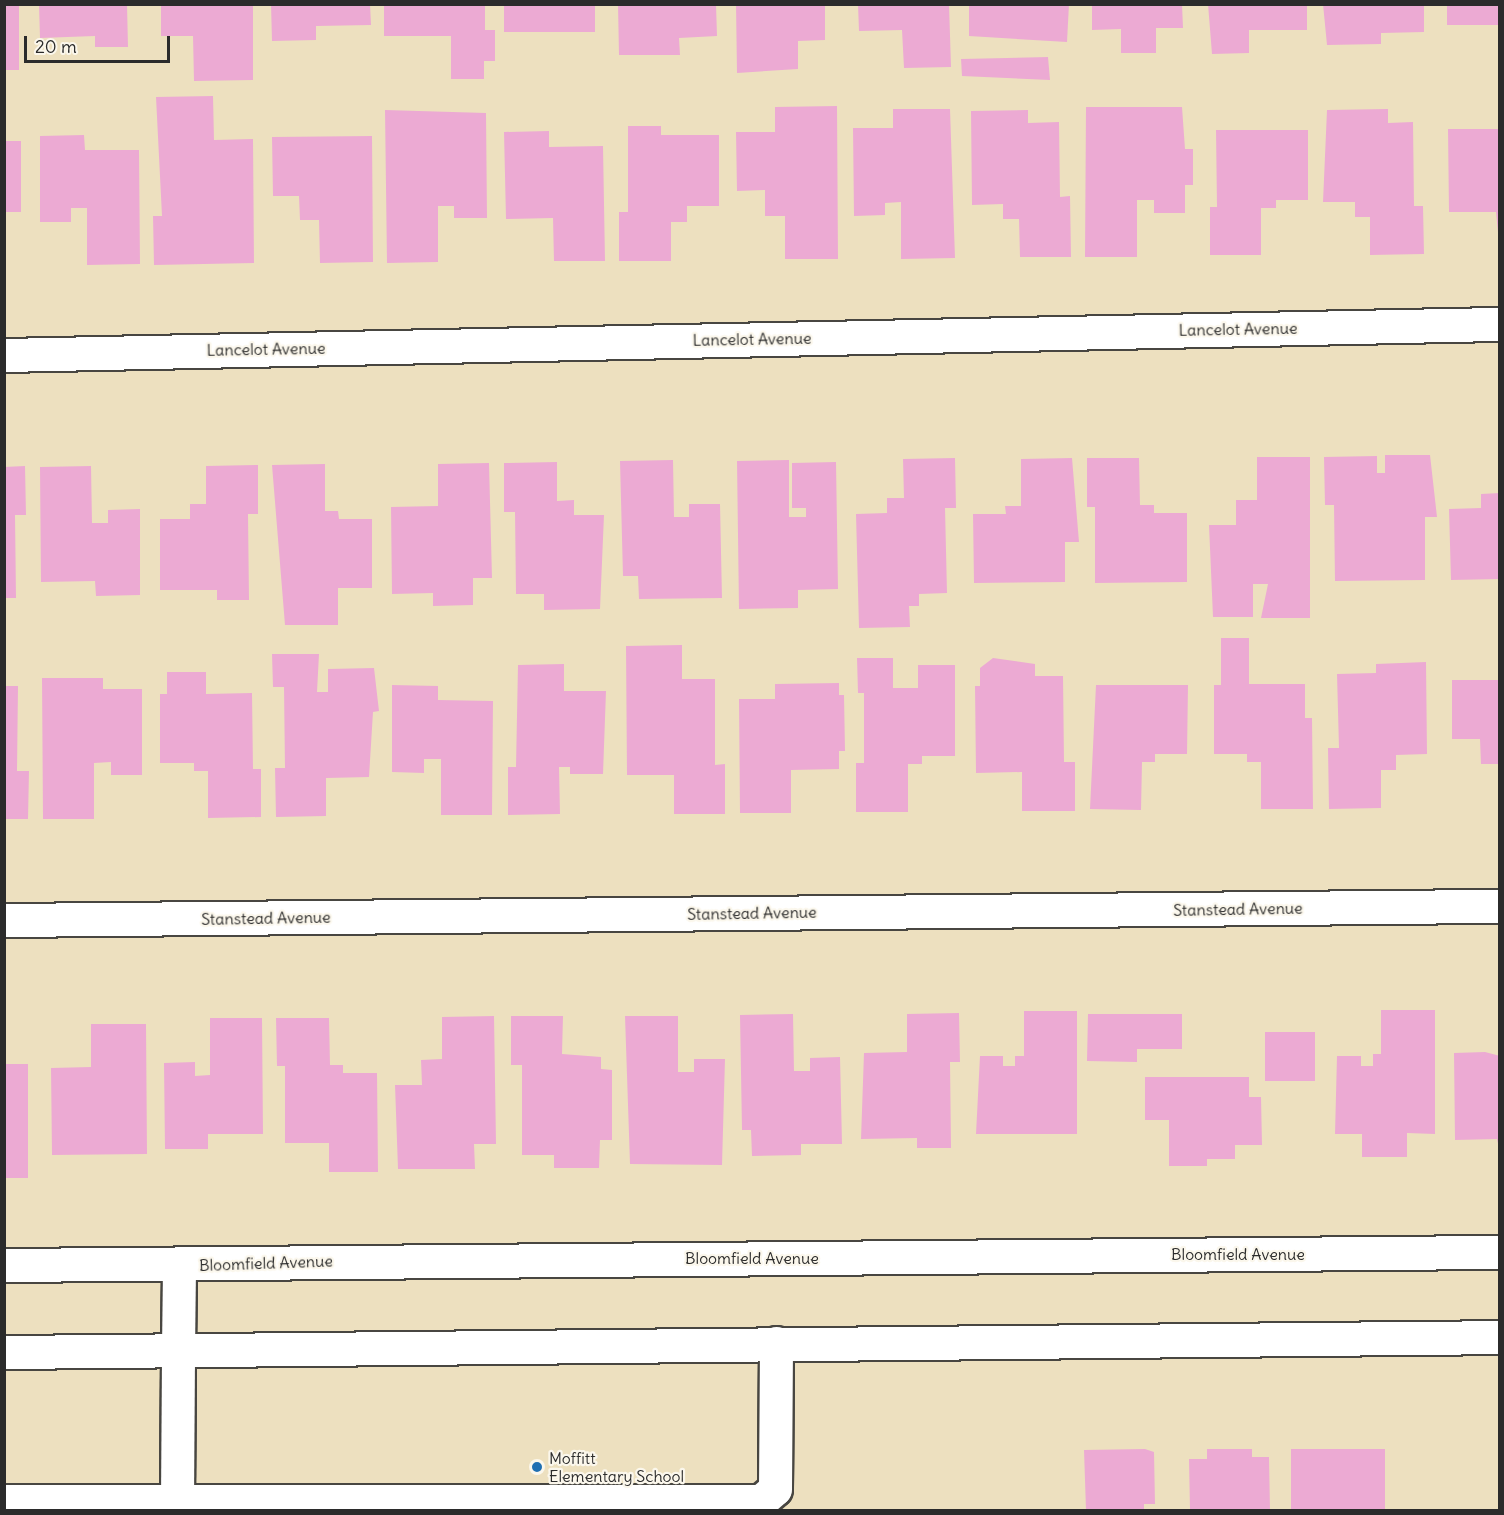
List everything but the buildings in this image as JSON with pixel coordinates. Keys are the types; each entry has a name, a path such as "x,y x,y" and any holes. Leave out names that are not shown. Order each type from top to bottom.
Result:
{"main road":[{"name":"Lancelot Avenue","path":"4,355 1500,324"},
{"name":"Stanstead Avenue","path":"4,921 1500,906"},
{"name":"Bloomfield Avenue","path":"4,1265 179,1266 1500,1252"},
{"path":"177,1500 179,1266"},
{"path":"4,1352 1500,1337"},
{"path":"4,1501 760,1501 775,1489 776,1343"}],"place":[{"name":"Moffitt Elementary School","path":"537,1467"}]}
